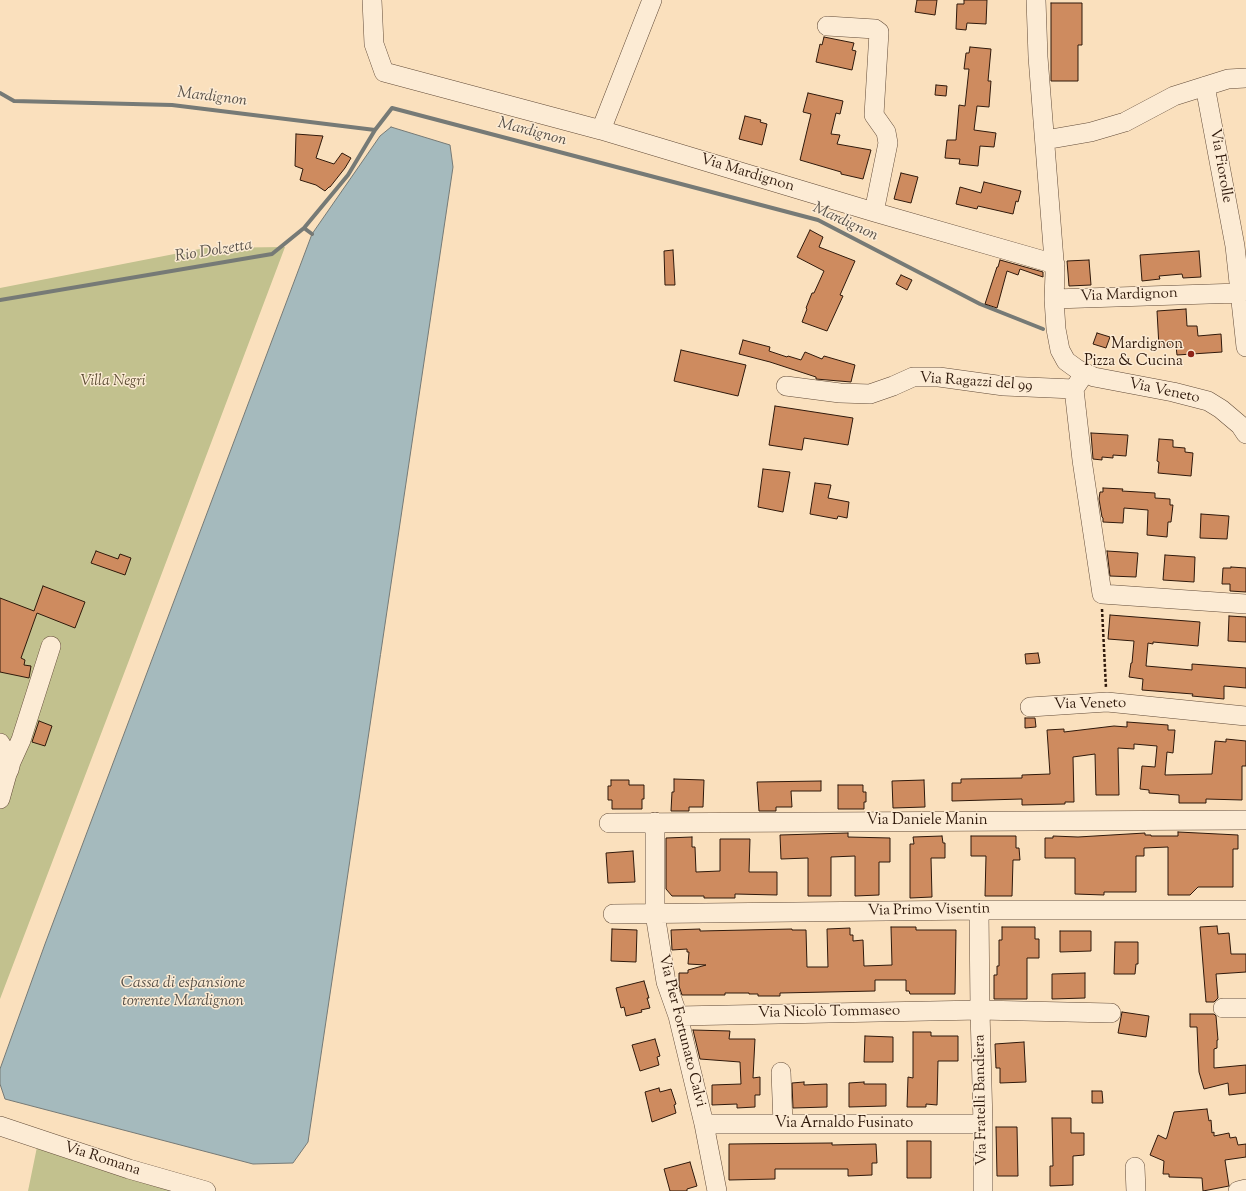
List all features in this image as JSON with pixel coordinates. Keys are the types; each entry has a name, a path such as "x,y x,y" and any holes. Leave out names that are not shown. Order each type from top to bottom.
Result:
{"street":[{"name":"Via Mardignon","path":"372,0 374,44 384,72 600,130 874,212 1055,264"},
{"path":"600,130 652,0"},
{"path":"1036,0 1038,57 1055,264 1054,299"},
{"path":"827,26 875,29 879,32 874,114 886,132 888,143 874,212"},
{"path":"1045,140 1091,132 1125,122 1174,96 1228,79 1246,78"},
{"name":"Via Fiorolle","path":"1205,86 1240,246 1240,293 1246,347"},
{"name":"Via Mardignon","path":"1054,299 1240,293"},
{"name":"Via Veneto","path":"1054,299 1056,330 1060,350 1066,361 1084,374 1173,392 1208,401 1244,426"},
{"path":"1084,374 1074,389 1082,460 1102,594 1246,604"},
{"name":"Via Ragazzi del 99","path":"786,386 840,393 870,394 913,377 939,377 1004,386 1074,389"},
{"path":"0,799 6,769 21,740 51,646"},
{"name":"Via Veneto","path":"1030,707 1107,702 1246,716"},
{"path":"0,743 6,769"},
{"name":"Via Daniele Manin","path":"609,823 1246,820"},
{"name":"Via Pier Fortunato Calvi","path":"655,822 655,914 666,982 678,1016 704,1124 717,1191"},
{"name":"Via Primo Visentin","path":"613,914 980,910 1246,910"},
{"name":"Via Fratelli Bandiera","path":"980,910 983,1191"},
{"path":"1223,1008 1246,1008"},
{"path":"980,1010 1111,1013"},
{"name":"Via Nicolò Tommaseo","path":"678,1016 980,1010"},
{"path":"781,1072 783,1124"},
{"name":"Via Arnaldo Fusinato","path":"704,1124 983,1124"},
{"name":"Via Romana","path":"0,1126 129,1169 206,1191"},
{"path":"1135,1167 1136,1191"},
{"path":"1238,1191 1246,1189"}],"path":[{"path":"1102,594 1107,702"}],"green space":[{"name":"Villa Negri","path":"285,247 0,999 0,288 205,248"},
{"path":"37,1147 173,1191 28,1191"}],"water":[{"name":"Cassa di espansione torrente Mardignon","path":"391,127 450,145 453,167 308,1142 293,1163 253,1164 5,1099 0,1084 0,1069 45,944 312,234 380,136"}],"building":[{"path":"917,0 937,0 935,15 915,12"},
{"path":"964,0 987,0 986,24 967,23 966,30 956,29 957,4 964,4"},
{"path":"1051,3 1082,3 1082,45 1078,45 1078,81 1051,81"},
{"path":"824,37 854,43 852,50 856,51 852,70 816,62 820,44 822,45"},
{"path":"970,47 991,49 988,81 991,81 989,107 977,106 974,130 996,133 994,147 980,146 978,166 959,164 960,159 945,158 947,140 956,140 959,105 965,106 969,69 964,69 966,53 969,53"},
{"path":"936,85 947,86 946,96 935,95"},
{"path":"808,93 843,101 840,114 836,113 831,134 840,135 837,144 871,150 863,179 841,174 841,172 800,160 811,114 803,112"},
{"path":"745,116 761,120 760,122 767,124 762,145 739,139"},
{"path":"296,134 323,136 316,158 334,164 342,153 351,158 345,168 325,191 316,185 300,180 303,169 295,166"},
{"path":"901,173 918,177 911,203 894,199"},
{"path":"984,182 1021,191 1018,202 1016,201 1013,214 978,206 977,209 956,204 960,187 981,193"},
{"path":"810,230 823,237 819,247 855,261 840,295 843,296 827,331 802,322 812,293 814,293 824,271 797,257"},
{"path":"673,250 675,285 665,285 664,251"},
{"path":"1199,251 1201,277 1183,278 1182,274 1159,276 1160,279 1142,281 1140,255"},
{"path":"1000,260 1043,272 1043,277 1020,269 1018,275 1007,271 997,308 985,304"},
{"path":"1089,260 1091,285 1069,286 1067,261"},
{"path":"901,275 912,280 907,290 896,284"},
{"path":"1186,309 1187,326 1197,326 1198,336 1221,334 1222,352 1177,355 1176,346 1159,347 1157,311"},
{"path":"1097,333 1110,337 1106,348 1093,344"},
{"path":"743,340 770,347 769,351 787,357 801,360 805,352 822,359 824,356 855,365 851,382 816,379 816,377 770,362 739,354"},
{"path":"681,350 746,365 738,396 674,381"},
{"path":"775,406 853,418 848,445 804,438 802,450 769,445"},
{"path":"1091,433 1128,435 1126,456 1113,455 1113,458 1102,457 1102,460 1093,459"},
{"path":"1159,439 1173,440 1173,447 1185,448 1185,452 1193,453 1191,476 1158,473 1159,462 1157,461"},
{"path":"763,469 790,472 783,512 758,507"},
{"path":"815,483 831,485 828,498 849,502 847,518 838,516 837,519 810,514"},
{"path":"1103,488 1155,493 1155,498 1170,499 1170,505 1173,505 1171,522 1168,522 1167,537 1147,535 1148,510 1124,508 1123,523 1103,522 1099,499 1100,492 1103,492"},
{"path":"1201,514 1229,516 1227,539 1200,538"},
{"path":"96,551 118,559 120,554 131,558 125,575 91,563"},
{"path":"1107,551 1138,553 1136,577 1110,576"},
{"path":"1165,555 1195,557 1194,582 1163,580"},
{"path":"1223,568 1246,568 1246,592 1230,591 1230,584 1222,584"},
{"path":"43,586 85,602 75,628 37,613 21,658 25,660 24,665 31,666 29,678 0,672 0,598 34,611"},
{"path":"1110,615 1200,622 1198,646 1153,642 1153,644 1148,643 1146,666 1192,670 1192,664 1246,668 1246,688 1224,686 1224,699 1192,696 1193,694 1142,690 1143,679 1129,677 1134,641 1108,639"},
{"path":"1229,616 1246,617 1246,642 1228,641"},
{"path":"1038,653 1040,663 1026,664 1025,654"},
{"path":"1025,718 1035,718 1036,727 1025,728"},
{"path":"39,721 52,726 45,746 32,742"},
{"path":"1127,722 1168,725 1168,730 1175,730 1173,753 1167,752 1165,775 1212,774 1215,741 1226,742 1226,739 1246,741 1246,766 1242,766 1242,800 1206,799 1206,803 1179,803 1179,795 1149,793 1149,790 1140,789 1142,766 1155,767 1157,746 1134,744 1134,749 1118,748 1119,795 1096,795 1095,754 1073,757 1074,802 1065,802 1065,804 1022,805 1022,799 952,801 952,783 961,783 961,779 1022,778 1022,775 1050,774 1047,730 1064,729 1064,732 1114,726 1127,727"},
{"path":"674,779 704,780 703,807 689,807 689,811 671,811 672,792 674,792"},
{"path":"611,780 629,780 629,785 644,785 642,809 612,809 612,800 608,800 608,786 611,786"},
{"path":"924,780 925,807 893,808 892,781"},
{"path":"821,781 821,791 791,791 792,807 776,807 776,811 759,811 757,782"},
{"path":"838,785 863,785 863,792 866,792 864,809 838,809"},
{"path":"1178,832 1238,835 1238,849 1233,849 1233,887 1198,887 1190,895 1168,895 1168,847 1144,848 1144,856 1136,856 1136,892 1104,892 1104,895 1075,894 1075,858 1045,858 1045,838 1053,838 1053,836 1078,837 1145,833 1145,835 1151,836 1178,836"},
{"path":"848,833 848,837 890,838 890,862 879,862 879,895 855,896 855,856 831,857 831,896 808,896 808,858 781,859 780,835"},
{"path":"942,836 943,843 945,843 945,858 931,858 932,897 910,898 910,844 914,844 913,837"},
{"path":"971,836 1016,836 1016,848 1019,848 1020,860 1013,860 1012,896 985,896 986,856 971,856"},
{"path":"692,837 692,847 695,847 696,872 720,871 720,839 750,839 749,872 777,872 777,895 735,894 735,898 672,896 666,889 666,838"},
{"path":"633,851 635,882 608,883 606,853"},
{"path":"1217,926 1218,934 1229,933 1231,954 1246,954 1246,972 1216,974 1218,998 1214,1002 1206,1002 1200,927"},
{"path":"891,927 916,927 916,930 956,930 955,994 910,994 909,991 906,991 906,980 875,980 875,991 780,993 780,996 758,996 758,994 749,993 725,993 725,995 682,995 679,986 679,973 688,973 688,970 706,965 688,964 689,952 687,952 687,949 672,950 671,930 806,930 807,967 828,967 827,929 850,928 850,935 853,935 853,941 863,940 864,966 892,965"},
{"path":"1002,927 1035,927 1035,939 1039,939 1039,958 1027,958 1027,999 994,999 994,975 997,975 997,966 999,966 999,940 1002,940"},
{"path":"612,929 637,930 636,962 611,961"},
{"path":"1060,931 1091,931 1091,951 1060,952"},
{"path":"1115,942 1138,942 1138,964 1136,964 1135,974 1114,974"},
{"path":"1085,973 1085,998 1052,999 1052,974"},
{"path":"644,981 650,1008 641,1010 642,1012 626,1016 624,1007 621,1008 616,988"},
{"path":"1122,1012 1149,1016 1146,1037 1118,1033"},
{"path":"1190,1014 1214,1014 1216,1016 1218,1040 1217,1048 1214,1049 1214,1068 1246,1065 1246,1093 1229,1095 1228,1083 1204,1089 1199,1072 1197,1027 1190,1027"},
{"path":"693,1030 730,1031 729,1039 755,1039 753,1078 760,1077 760,1095 755,1095 755,1107 737,1108 737,1104 712,1105 712,1085 741,1084 740,1062 700,1059"},
{"path":"913,1032 931,1032 931,1036 958,1036 958,1061 938,1061 937,1105 926,1104 926,1107 907,1107 908,1077 913,1078"},
{"path":"865,1036 893,1037 893,1062 864,1062"},
{"path":"655,1039 660,1056 657,1057 659,1065 640,1071 632,1045"},
{"path":"1024,1042 1026,1082 1000,1083 1000,1068 996,1068 995,1044"},
{"path":"804,1082 804,1085 827,1084 827,1107 793,1108 792,1083"},
{"path":"864,1082 864,1084 886,1084 886,1106 849,1107 849,1083"},
{"path":"659,1088 660,1092 671,1089 676,1104 674,1105 676,1113 652,1122 645,1092"},
{"path":"1092,1091 1102,1091 1103,1103 1092,1103"},
{"path":"1207,1109 1214,1136 1229,1133 1230,1138 1236,1137 1238,1145 1246,1144 1246,1157 1225,1160 1229,1186 1203,1191 1202,1178 1169,1177 1169,1174 1163,1174 1164,1161 1150,1155 1158,1135 1166,1139 1174,1112"},
{"path":"1052,1118 1071,1118 1071,1133 1084,1133 1084,1155 1073,1156 1073,1185 1050,1186 1050,1166 1053,1166"},
{"path":"996,1127 1017,1127 1018,1176 997,1176"},
{"path":"907,1141 931,1141 931,1178 907,1178"},
{"path":"832,1143 832,1145 876,1144 877,1163 872,1163 872,1175 848,1176 848,1169 775,1169 775,1179 729,1180 729,1144"},
{"path":"690,1162 697,1186 687,1189 687,1191 670,1191 664,1169"}],"waterway":[{"name":"Mardignon","path":"0,93 14,101 172,105 375,130"},
{"name":"Mardignon","path":"0,300 272,254 304,228 348,175 375,130 392,108 818,220 980,304 1043,329"},
{"path":"304,228 312,234"}],"place":[{"name":"Mardignon Pizza & Cucina","path":"1191,354"}],"water label":[{"name":"Rio Dolzetta","path":"214,252"}]}
